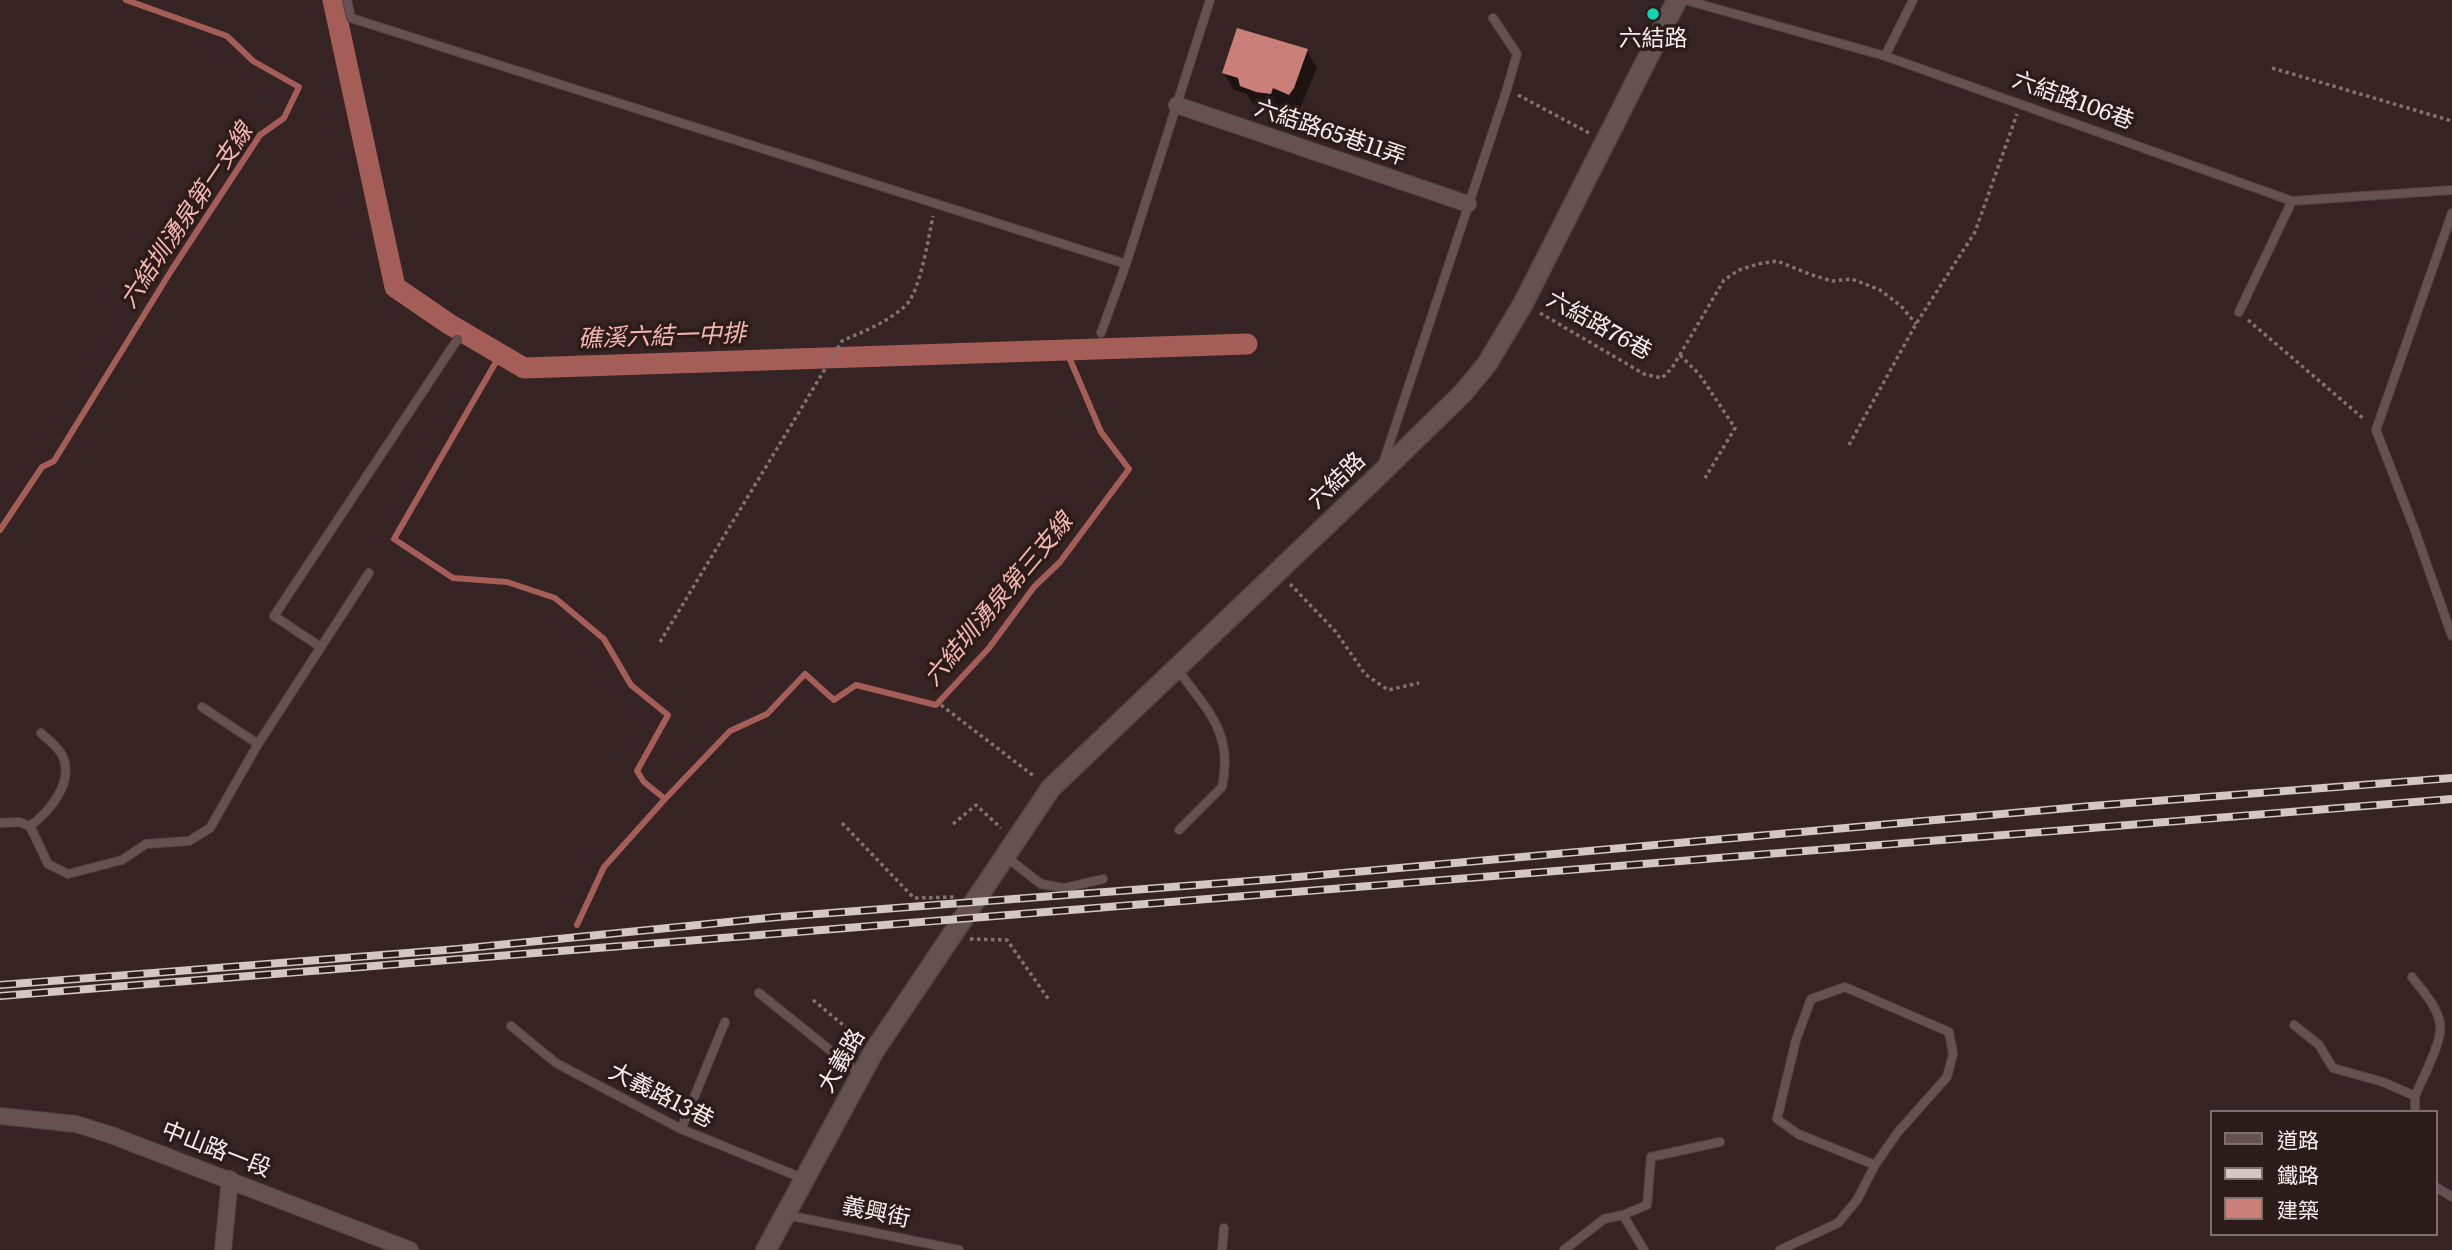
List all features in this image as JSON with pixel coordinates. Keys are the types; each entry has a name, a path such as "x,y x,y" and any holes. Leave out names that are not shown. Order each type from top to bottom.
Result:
{"street":[{"name":"六結路","path":"976,900 1051,788 1378,476 1463,393 1487,364 1523,304 1677,0"},
{"name":"六結路65巷11弄","path":"1177,105 1468,204"},
{"name":"大義路","path":"765,1250 874,1051 976,900"},
{"name":"中山路一段","path":"0,1116 76,1124 230,1179 410,1250"},
{"path":"223,1250 230,1179"}],"lane":[{"path":"347,0 351,18 1126,264"},
{"path":"1101,333 1126,264 1210,0"},
{"name":"六結路106巷","path":"1685,0 1885,56 2292,201 2452,190"},
{"path":"1885,56 1913,0"},
{"path":"1378,476 1517,54 1493,18"},
{"path":"2239,312 2292,201"},
{"path":"2452,213 2376,430 2452,636"},
{"path":"320,646 274,616 457,340"},
{"path":"0,823 19,822 30,826 48,864 68,874 122,860 146,844 189,841 210,828 258,744 369,573"},
{"path":"1177,668 1217,724 1223,736 1225,750 1222,787 1179,830"},
{"path":"202,707 258,744"},
{"path":"30,826 46,814 66,775 63,755 41,733"},
{"path":"1010,849 1041,884 1064,888 1103,879"},
{"path":"2412,977 2432,1006 2441,1025 2438,1041 2415,1096 2415,1110"},
{"path":"1780,1250 1838,1223 1857,1200 1875,1165 1898,1132 1947,1077 1953,1054 1949,1032 1846,987 1811,999 1796,1040 1777,1119 1798,1134 1875,1165"},
{"path":"759,993 861,1075"},
{"path":"681,1129 725,1022"},
{"path":"2294,1025 2319,1045 2333,1068 2383,1082 2415,1096"},
{"name":"大義路13巷","path":"511,1026 556,1063 681,1129 805,1180"},
{"path":"1564,1250 1604,1219 1647,1205 1651,1157 1720,1142"},
{"name":"義興街","path":"786,1214 959,1250"},
{"path":"1623,1215 1643,1250"},
{"path":"1222,1250 1224,1228"}],"path":[{"path":"2272,68 2452,121"},
{"path":"1507,89 1605,142"},
{"path":"1849,445 1916,324 1975,232 2021,103"},
{"path":"660,642 842,341 888,320 909,302 926,254 935,204"},
{"name":"六結路76巷","path":"1523,304 1644,374 1662,378 1672,368 1724,280 1739,270 1758,264 1777,261 1832,281 1852,279 1881,290 1902,306 1916,324"},
{"path":"2239,312 2376,430"},
{"path":"1680,355 1699,374 1735,428 1705,478"},
{"path":"1279,571 1336,632 1366,674 1388,690 1419,683"},
{"path":"941,705 1051,788"},
{"path":"953,824 976,805 1010,849"},
{"path":"842,823 914,898 976,900"},
{"path":"950,939 1007,940 1049,1000"},
{"path":"813,1000 874,1051"}],"building":[{"path":"1237,28 1308,49 1289,95 1273,88 1271,94 1256,92 1240,86 1238,78 1222,73"}],"waterway":[{"name":"六結圳湧泉第一支線","path":"0,530 42,467 54,461 171,271 260,135 284,118 299,87 253,61 227,36 126,0"},
{"name":"礁溪六結一中排","path":"333,0 395,287 449,324 524,368 1247,344"},
{"path":"504,348 394,539 453,578 507,582 555,598 604,639 631,685 668,715 637,771 644,782 665,799"},
{"name":"六結圳湧泉第三支線","path":"577,925 604,867 665,799 730,731 767,714 805,674 834,700 856,685 936,705 989,648 1034,587 1060,562 1129,469 1101,432 1066,350"}],"railway":[{"path":"0,985 458,949 778,917 1276,879 2091,806 2452,778"},
{"path":"0,996 2452,799"}],"place":[{"name":"六結路","path":"1653,14"}]}
